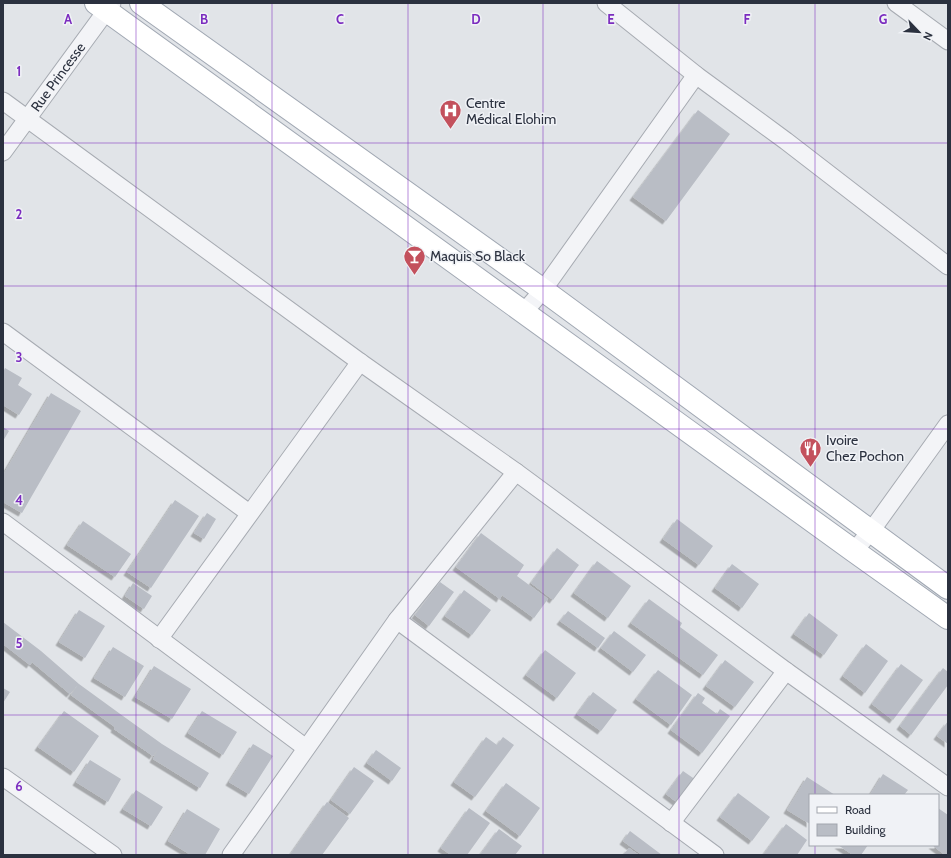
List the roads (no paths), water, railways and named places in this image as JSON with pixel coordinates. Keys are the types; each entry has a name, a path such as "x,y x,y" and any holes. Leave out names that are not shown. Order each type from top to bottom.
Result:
{"main road":[{"path":"141,3 543,290 948,588"},
{"path":"105,6 524,312 948,618"}],"street":[{"path":"896,3 948,41"},
{"path":"612,5 696,75 786,141 948,266"},
{"name":"Rue Princesse","path":"3,152 105,6"},
{"path":"524,312 543,290 696,75"},
{"path":"3,101 360,362 516,472 786,671 948,788"},
{"path":"3,332 249,513"},
{"path":"159,639 360,362"},
{"path":"854,551 871,531 948,424"},
{"path":"231,855 397,620 516,472"},
{"path":"3,522 306,748"},
{"path":"397,620 716,855"},
{"path":"672,823 786,671"},
{"path":"3,777 113,855"}],"place":[{"name":"Centre Médical Elohim","path":"450,130"},
{"name":"Maquis So Black","path":"415,276"},
{"name":"Ivoire Chez Pochon","path":"811,468"}]}
